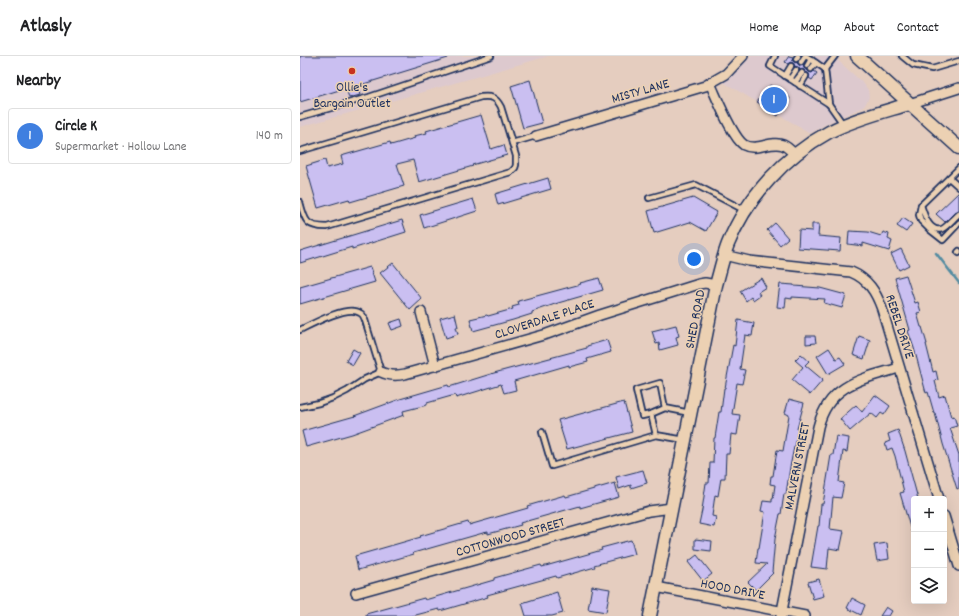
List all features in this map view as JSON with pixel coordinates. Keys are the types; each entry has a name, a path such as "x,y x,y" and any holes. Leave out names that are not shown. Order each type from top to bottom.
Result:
{"street":[{"name":"MISTY LANE","path":"536,136 710,84 726,74 744,56"},
{"path":"860,57 959,148"},
{"path":"710,84 735,135 744,145 754,148 777,144 784,145 795,156"},
{"name":"SHED ROAD","path":"650,616 716,285 728,243 746,211 759,191 774,174 808,145 830,132 857,120 959,88"},
{"name":"REBEL DRIVE","path":"724,255 749,261 845,272 856,275 871,287 878,298 938,496"},
{"name":"CLOVERDALE PLACE","path":"381,372 394,376 435,366 547,334 600,315 699,284 705,283 716,285"},
{"path":"421,312 435,366"},
{"name":"MALVERN STREET","path":"781,614 816,434 823,412 832,399 850,384 899,368"},
{"name":"COTTONWOOD STREET","path":"356,593 649,511 672,508"},
{"path":"947,526 959,566"},
{"name":"HOOD DRIVE","path":"656,587 781,614 805,616"}],"lane":[{"path":"300,117 369,97 491,56"},
{"path":"775,56 770,66 829,104 844,126"},
{"path":"801,62 806,56 825,69"},
{"path":"829,104 825,69 835,56"},
{"path":"902,56 913,65 932,70 959,62"},
{"path":"806,66 811,59"},
{"path":"811,69 816,63"},
{"path":"785,76 792,66"},
{"path":"790,79 796,70"},
{"path":"795,82 802,73"},
{"path":"800,86 806,76"},
{"path":"300,151 488,96 495,98 499,102 516,156 516,165 511,172 327,227 313,226 307,222 300,202"},
{"path":"512,143 536,136"},
{"path":"959,168 921,205 919,215 921,221 943,240 959,223"},
{"path":"950,178 959,187"},
{"path":"649,198 696,185 746,211"},
{"path":"921,205 925,218 934,228 937,229 942,229 959,214"},
{"path":"300,330 338,313 351,310 359,312 364,317 381,372 365,379 333,398 300,407"},
{"path":"665,408 660,383 636,390 642,416 665,408 690,413"},
{"path":"651,414 656,435"},
{"path":"542,432 552,466 656,435 685,440"}],"shaded area":[{"path":"300,56 549,56 300,127"},
{"path":"751,56 833,56 864,84 868,90 869,97 863,107 810,133 723,82 737,71"}],"building":[{"name":"Ollie's Bargain Outlet","path":"300,56 447,56 448,58 357,86 360,95 349,98 346,88 300,102"},
{"path":"789,56 793,57 794,62 797,62 800,66 804,65 804,68 809,72 812,73 814,71 817,73 812,80 809,78 809,74 804,70 800,70 798,67 795,67 793,63 788,64 785,62"},
{"path":"530,80 542,123 523,128 511,86"},
{"path":"770,85 790,98 778,116 757,102"},
{"path":"481,115 491,149 504,145 507,155 419,182 413,160 397,164 404,186 350,202 349,199 318,208 306,166 325,160 327,168 343,164 341,156 390,142 391,145 415,138 414,136 427,133 426,131"},
{"path":"548,178 551,189 498,205 495,194"},
{"path":"959,192 959,210 945,222 936,214"},
{"path":"693,198 717,212 706,231 690,222 654,233 648,211"},
{"path":"473,199 477,211 424,228 420,215"},
{"path":"903,218 912,224 906,232 897,226"},
{"path":"402,220 406,232 300,263 300,251"},
{"path":"775,223 788,238 780,245 767,230"},
{"path":"812,224 819,224 818,236 841,238 840,251 798,248 799,230 812,231"},
{"path":"849,231 868,232 881,236 883,232 889,234 888,239 892,241 889,251 863,243 863,246 848,244"},
{"path":"901,249 909,265 899,270 891,254"},
{"path":"393,263 422,299 410,310 380,273"},
{"path":"370,267 375,282 300,304 300,287"},
{"path":"906,275 915,303 918,302 921,312 917,313 927,344 933,372 936,371 938,380 935,381 939,397 945,395 951,417 954,416 957,426 950,428 959,455 959,488 957,489 935,413 928,392 926,393 908,331 910,330 895,278"},
{"path":"599,278 603,290 558,303 513,320 473,331 470,319 513,309 512,307 519,305 518,301"},
{"path":"761,278 766,287 758,292 760,295 753,300 751,297 746,301 740,291"},
{"path":"780,284 820,288 846,295 842,308 824,303 825,299 792,297 792,299 786,298 785,308 777,307"},
{"path":"455,314 458,334 446,338 440,318"},
{"path":"401,319 403,326 392,330 389,323"},
{"path":"738,320 754,323 752,336 745,335 740,369 745,370 742,384 737,383 732,414 740,415 737,435 731,434 729,454 726,454 725,478 721,478 718,496 715,495 712,516 716,517 714,527 699,524 706,483 709,483 710,463 713,463 714,438 719,412 721,412 724,388 733,345 735,346"},
{"path":"676,325 679,336 676,337 678,345 660,350 659,343 656,344 652,331"},
{"path":"806,336 815,336 816,343 806,344"},
{"path":"859,336 870,340 864,359 853,355"},
{"path":"607,340 611,352 587,359 588,362 569,367 569,365 514,381 516,390 504,393 501,384 456,398 455,395 427,403 427,405 403,411 404,415 352,434 306,447 302,431 355,416 400,399 448,385 449,387 494,373 587,348 587,346"},
{"path":"829,348 836,359 840,357 845,364 828,374 817,356"},
{"path":"353,349 360,353 353,365 346,361"},
{"path":"801,354 809,361 805,365 823,380 810,395 792,380 803,367 795,360"},
{"path":"875,395 890,406 884,415 881,413 877,418 871,413 850,431 840,419 856,405 862,412"},
{"path":"789,399 804,403 797,429 786,494 784,494 775,539 773,573 756,590 748,582 767,564 756,563 765,512 761,511 763,501 772,502 773,499 775,485 770,484 771,476 773,476 777,450 783,451 789,415 785,413"},
{"path":"624,402 632,432 567,449 558,420"},
{"path":"898,430 917,496 911,496 911,531 900,493 904,492 895,456 892,448 887,450 885,443 890,441 888,434"},
{"path":"836,436 849,438 847,452 843,451 839,482 844,483 841,498 833,497 830,529 844,531 840,550 829,548 827,569 811,567 819,526 821,504 823,504 831,455 833,455"},
{"path":"643,470 647,483 631,488 631,485 619,489 616,477"},
{"path":"615,483 619,497 580,508 580,506 520,523 521,525 488,534 488,532 483,533 358,570 355,556 468,522 469,525 528,508 527,506 565,495 566,497"},
{"path":"695,539 712,541 711,551 695,549"},
{"path":"631,540 635,554 594,565 595,567 557,578 556,576 487,595 488,597 440,611 439,609 412,616 366,616 366,614 424,598 425,600 494,580 494,578 541,565 542,567"},
{"path":"887,543 889,559 877,561 874,545"},
{"path":"697,555 712,574 703,581 688,562"},
{"path":"819,579 824,596 813,599 808,582"},
{"path":"592,586 610,589 606,612 588,609"},
{"path":"557,592 563,613 552,616 526,616 522,603"},
{"path":"852,598 865,605 861,615 847,608"},
{"path":"886,607 892,611 889,616 880,616"}],"waterway":[{"path":"936,253 959,283"}],"place":[{"name":"Ollie's Bargain Outlet","path":"352,71"},
{"name":"Circle K","path":"774,100"}]}
